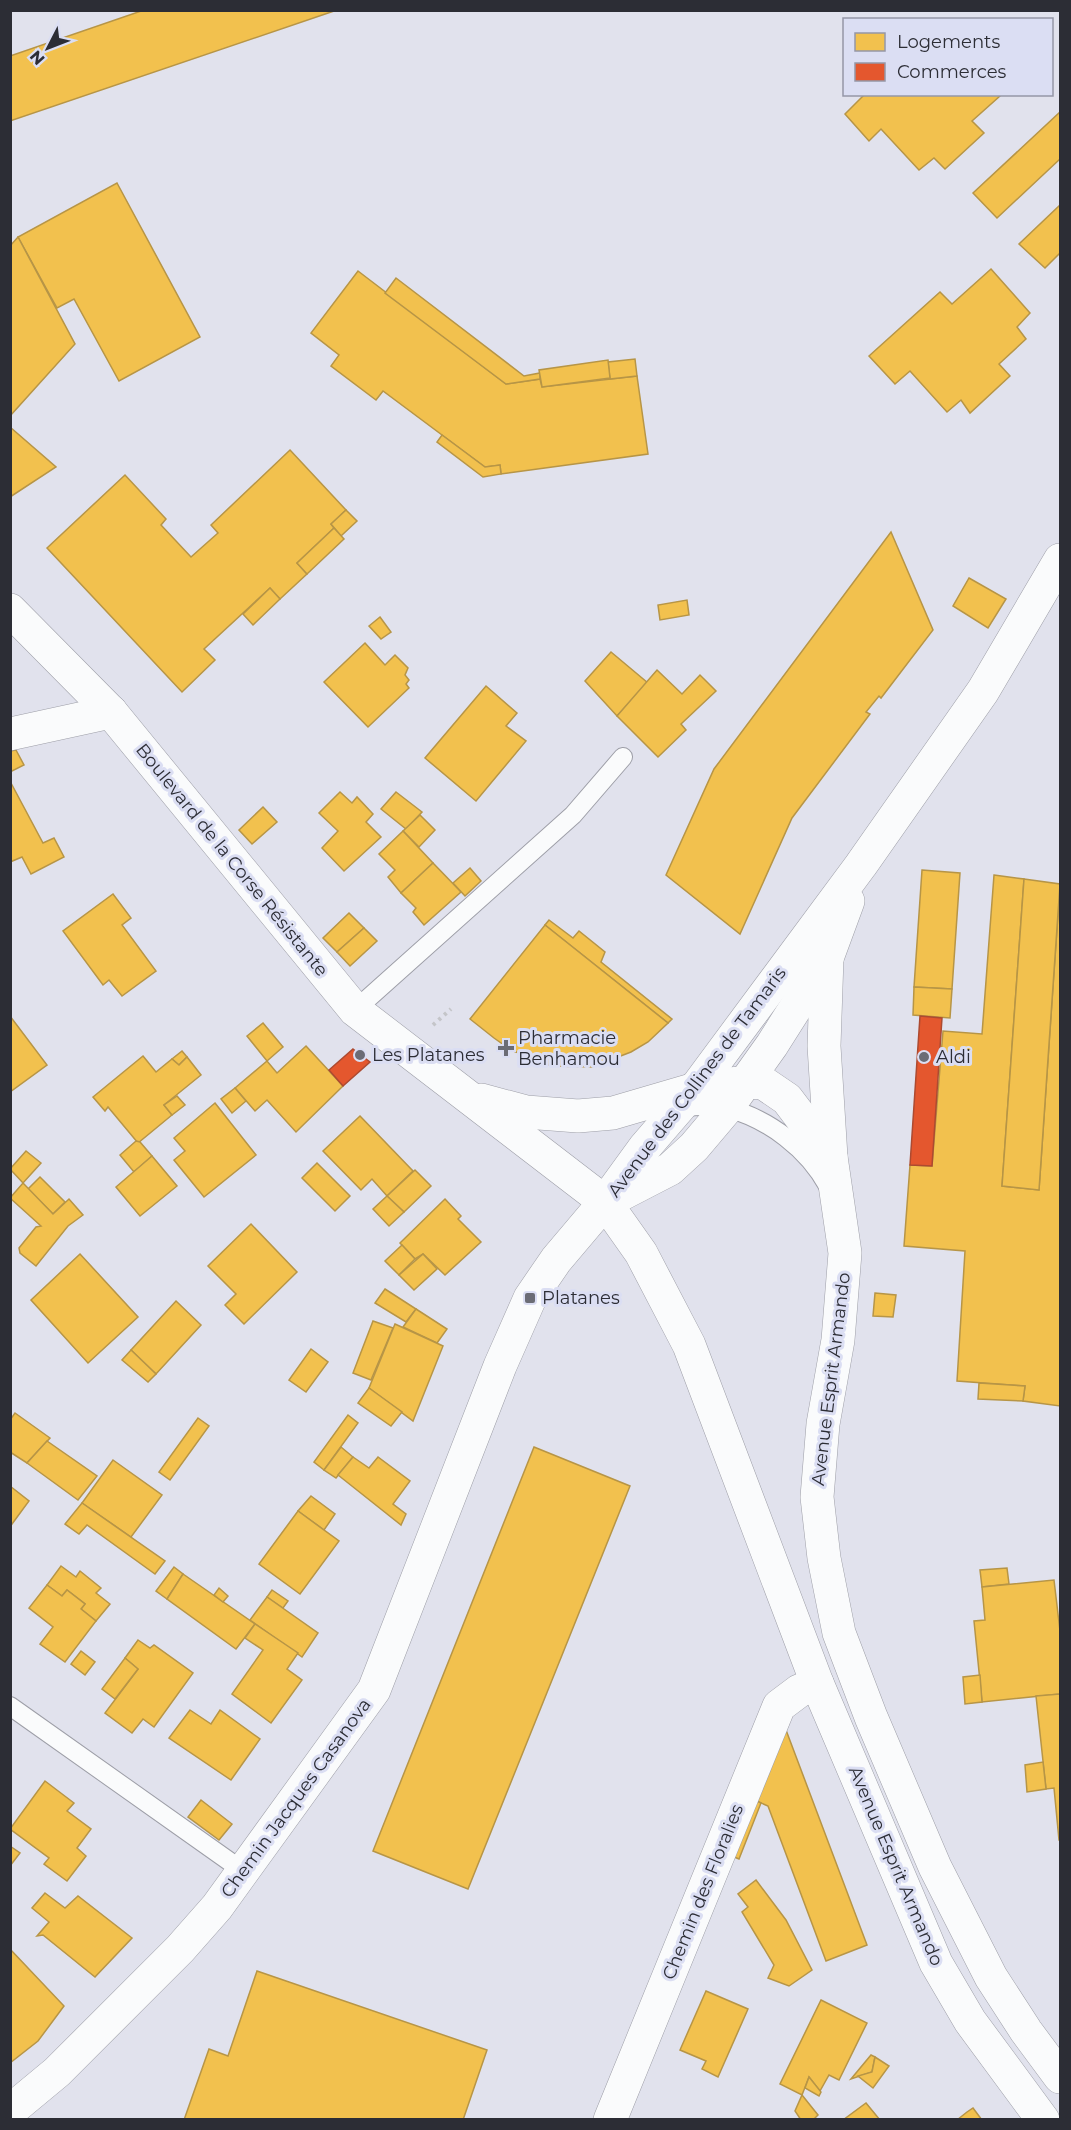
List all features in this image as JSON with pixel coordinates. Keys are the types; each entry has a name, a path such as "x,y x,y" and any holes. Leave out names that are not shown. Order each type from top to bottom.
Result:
{"street":[{"name":"Avenue des Collines de Tamaris","path":"605,1202 645,1147 688,1099 861,865 983,691 1060,560"},
{"name":"Boulevard de la Corse Résistante","path":"10,610 111,712 355,1010 605,1202"},
{"path":"10,734 111,712"},
{"name":"Avenue des Collines de Tamaris","path":"605,1202 670,1169 694,1147 727,1108 748,1080 827,958 861,865"},
{"name":"Avenue des Collines de Tamaris","path":"827,958 824,1046 831,1157"},
{"path":"688,1099 748,1080"},
{"name":"Avenue Esprit Armando","path":"748,1080 762,1082 787,1099 831,1157 840,1206 845,1253 838,1340 823,1424 817,1497 824,1558 839,1633 871,1717 935,1867 991,1977 1026,2031 1060,2077"},
{"name":"Boulevard de la Corse Résistante","path":"465,1095 526,1112 578,1116 613,1113 688,1099"},
{"name":"Avenue Esprit Armando","path":"605,1202 641,1253 688,1345 817,1683 936,1963 970,2021 1033,2115"},
{"name":"Chemin Jacques Casanova","path":"10,2112 57,2072 180,1949 217,1907 374,1690 500,1366 530,1298 556,1260 605,1202"},
{"name":"Chemin des Floralies","path":"610,2120 779,1707 799,1691 817,1683"}],"lane":[{"path":"355,1010 573,815 624,757"},
{"path":"688,1099 727,1108 776,1131 804,1152 822,1174 840,1206"},
{"path":"10,1706 243,1871"}],"building: Logements":[{"path":"144,10 337,10 10,121 10,56"},
{"path":"863,96 1000,96 972,121 984,133 945,169 934,158 919,170 881,129 869,141 845,114"},
{"path":"1060,112 1060,159 997,218 973,193"},
{"path":"117,183 200,337 119,381 74,299 57,308 18,237"},
{"path":"1060,205 1060,253 1045,268 1019,244"},
{"path":"18,237 75,344 10,416 10,246"},
{"path":"991,269 1030,313 1017,327 1026,339 999,364 1010,376 970,413 961,400 947,412 910,371 895,384 869,356 940,292 952,304"},
{"path":"358,271 506,384 540,379 542,387 637,376 648,454 501,474 500,465 485,467 383,391 376,400 331,366 339,355 311,333"},
{"path":"396,278 524,376 540,373 540,379 506,384 385,293"},
{"path":"635,359 637,376 610,379 608,362"},
{"path":"608,360 610,378 542,387 539,370"},
{"path":"10,427 56,467 10,497"},
{"path":"442,435 485,467 500,465 501,474 483,477 437,442"},
{"path":"290,450 346,510 331,524 334,528 297,563 307,574 280,599 270,588 204,649 215,660 182,692 47,548 125,475 166,519 161,525 191,557 218,533 211,525"},
{"path":"346,510 357,521 341,536 331,524"},
{"path":"334,528 344,539 307,574 297,563"},
{"path":"891,532 933,630 881,698 879,696 866,712 870,714 792,818 740,934 666,875 714,769"},
{"path":"969,578 1006,599 988,628 953,606"},
{"path":"270,588 280,599 253,625 243,614"},
{"path":"687,600 689,615 660,620 658,605"},
{"path":"380,617 391,632 381,639 369,626"},
{"path":"365,643 385,665 395,655 408,668 405,675 409,680 406,684 409,688 368,727 324,682"},
{"path":"611,652 648,683 617,716 585,681"},
{"path":"657,670 682,694 700,675 716,691 681,724 686,730 658,757 617,716"},
{"path":"486,686 517,713 506,726 526,741 476,801 425,758"},
{"path":"16,750 24,765 10,772 10,751"},
{"path":"11,783 43,843 54,838 64,857 31,874 22,857 10,862"},
{"path":"340,792 352,803 357,797 373,814 366,822 381,837 344,871 322,848 338,831 319,813"},
{"path":"396,792 422,812 406,829 381,809"},
{"path":"263,807 277,822 252,844 239,830"},
{"path":"420,815 435,830 419,847 403,831"},
{"path":"403,831 433,863 401,893 388,877 395,870 379,854"},
{"path":"433,863 461,892 424,925 413,912 416,908 401,893"},
{"path":"470,868 481,881 465,896 453,883"},
{"path":"922,870 960,873 952,989 914,987"},
{"path":"994,875 1024,879 1002,1186 1039,1190 1060,886 1060,1406 1023,1401 1025,1386 957,1381 965,1251 904,1246 910,1165 932,1166 943,1031 982,1034"},
{"path":"1024,879 1060,884 1039,1190 1002,1186"},
{"path":"113,894 131,918 122,925 156,971 122,996 109,980 103,985 63,931"},
{"path":"349,913 364,928 337,952 323,938"},
{"path":"549,920 573,938 579,931 605,952 601,962 672,1019 668,1023 545,925"},
{"path":"545,925 668,1023 648,1042 631,1052 592,1067 552,1066 511,1050 470,1019"},
{"path":"364,928 377,941 350,966 337,952"},
{"path":"914,987 952,989 950,1018 913,1015"},
{"path":"10,1016 47,1065 10,1092"},
{"path":"263,1023 283,1047 267,1061 247,1036"},
{"path":"306,1046 343,1086 296,1132 267,1100 255,1111 235,1088 267,1061 277,1073"},
{"path":"182,1051 187,1057 179,1065 172,1059"},
{"path":"143,1056 156,1072 172,1059 179,1065 187,1057 201,1075 164,1105 172,1115 138,1143 108,1107 105,1111 93,1097"},
{"path":"235,1088 246,1101 232,1113 221,1099"},
{"path":"177,1096 185,1105 172,1115 164,1105"},
{"path":"215,1103 256,1155 204,1197 174,1160 185,1151 174,1138"},
{"path":"360,1116 413,1171 387,1196 372,1179 361,1190 323,1151"},
{"path":"136,1141 140,1142 152,1156 134,1172 120,1155"},
{"path":"26,1151 41,1163 23,1183 10,1169"},
{"path":"152,1156 177,1186 140,1216 116,1187"},
{"path":"317,1163 350,1196 335,1211 302,1178"},
{"path":"415,1170 431,1186 404,1212 387,1196"},
{"path":"40,1177 65,1202 53,1214 28,1189"},
{"path":"23,1183 53,1214 69,1199 83,1215 68,1226 36,1266 20,1253 19,1248 36,1227 41,1226 10,1198"},
{"path":"387,1196 404,1212 389,1226 373,1209"},
{"path":"445,1199 461,1216 458,1219 481,1242 445,1275 423,1254 415,1259 400,1243"},
{"path":"251,1224 297,1272 244,1324 225,1305 236,1294 208,1266"},
{"path":"402,1245 415,1259 399,1275 385,1261"},
{"path":"80,1254 138,1317 88,1363 31,1300"},
{"path":"423,1254 437,1269 414,1290 399,1275"},
{"path":"385,1289 416,1309 406,1322 375,1303"},
{"path":"875,1293 896,1295 893,1317 873,1316"},
{"path":"176,1301 201,1325 156,1374 131,1350"},
{"path":"416,1309 447,1329 437,1343 403,1327"},
{"path":"373,1321 393,1328 371,1380 353,1373"},
{"path":"395,1324 443,1346 413,1421 369,1388"},
{"path":"311,1349 328,1362 306,1392 289,1380"},
{"path":"131,1350 156,1374 148,1382 122,1360"},
{"path":"979,1383 1025,1386 1023,1401 978,1399"},
{"path":"369,1388 402,1412 391,1426 358,1403"},
{"path":"15,1413 50,1438 27,1463 10,1452 10,1420"},
{"path":"348,1415 358,1423 324,1470 314,1462"},
{"path":"198,1418 209,1426 170,1480 159,1472"},
{"path":"47,1441 97,1476 78,1500 27,1463"},
{"path":"341,1447 353,1457 336,1478 324,1470"},
{"path":"534,1447 630,1486 468,1889 373,1851"},
{"path":"353,1457 369,1468 378,1457 410,1481 393,1504 406,1514 401,1525 338,1475"},
{"path":"113,1460 162,1495 131,1537 82,1503"},
{"path":"10,1486 29,1501 12,1524 10,1522"},
{"path":"311,1496 335,1514 324,1530 298,1511"},
{"path":"82,1503 165,1561 155,1574 87,1525 79,1534 65,1524"},
{"path":"298,1511 339,1541 300,1594 259,1564"},
{"path":"61,1566 76,1577 80,1571 101,1588 96,1593 110,1604 96,1621 81,1609 85,1604 67,1590 62,1596 47,1585"},
{"path":"174,1567 183,1574 167,1599 156,1591"},
{"path":"1007,1568 1009,1584 982,1587 980,1570"},
{"path":"183,1574 255,1624 236,1649 167,1599"},
{"path":"1054,1580 1060,1631 1060,1694 982,1702 974,1621 985,1620 982,1587"},
{"path":"47,1585 62,1596 67,1590 85,1604 81,1609 96,1621 65,1662 40,1644 53,1627 29,1608"},
{"path":"219,1588 228,1596 223,1602 214,1595"},
{"path":"272,1590 288,1601 283,1608 267,1597"},
{"path":"267,1597 318,1633 302,1657 250,1620"},
{"path":"255,1624 298,1653 287,1669 302,1680 271,1723 232,1694 263,1650 245,1638"},
{"path":"138,1640 150,1648 154,1645 193,1673 154,1727 143,1719 132,1733 105,1713 138,1669 125,1658"},
{"path":"81,1651 95,1662 85,1675 71,1664"},
{"path":"125,1658 138,1669 115,1699 102,1689"},
{"path":"980,1675 982,1702 965,1704 963,1677"},
{"path":"1060,1694 1059,1840 1054,1788 1046,1789 1036,1696"},
{"path":"190,1710 211,1724 220,1710 260,1739 231,1780 169,1738"},
{"path":"786,1730 867,1945 826,1961 768,1806 750,1798"},
{"path":"1043,1762 1046,1789 1027,1792 1025,1765"},
{"path":"45,1781 74,1803 67,1811 91,1829 77,1848 86,1856 67,1881 44,1864 49,1858 10,1829"},
{"path":"750,1798 761,1803 739,1859 727,1854"},
{"path":"201,1800 232,1824 219,1840 188,1817"},
{"path":"10,1846 20,1853 10,1866"},
{"path":"756,1880 786,1920 812,1970 789,1986 768,1978 774,1965 742,1912 748,1907 738,1894"},
{"path":"45,1893 65,1908 78,1896 132,1938 95,1977 43,1935 37,1936 49,1922 32,1908"},
{"path":"10,1949 64,2006 38,2041 10,2063"},
{"path":"257,1971 487,2050 463,2120 184,2120 209,2049 228,2056"},
{"path":"706,1991 748,2009 718,2077 702,2069 706,2061 680,2050"},
{"path":"821,2000 867,2023 839,2080 829,2075 820,2091 809,2077 802,2095 780,2084"},
{"path":"871,2055 875,2057 872,2072 851,2079"},
{"path":"875,2057 889,2066 873,2088 858,2076 872,2072"},
{"path":"809,2077 821,2092 819,2096 805,2088"},
{"path":"802,2095 818,2115 813,2120 801,2120 795,2111"},
{"path":"866,2103 880,2120 843,2120"},
{"path":"973,2108 982,2120 957,2120 967,2112"}],"building: Commerces":[{"path":"920,1016 942,1018 932,1166 910,1165"},
{"path":"353,1049 370,1062 343,1086 329,1070"}],"place":[{"name":"Pharmacie Benhamou","path":"506,1048"},
{"name":"Les Platanes","path":"360,1055"},
{"name":"Aldi","path":"924,1057"},
{"name":"Platanes","path":"530,1298"}]}
